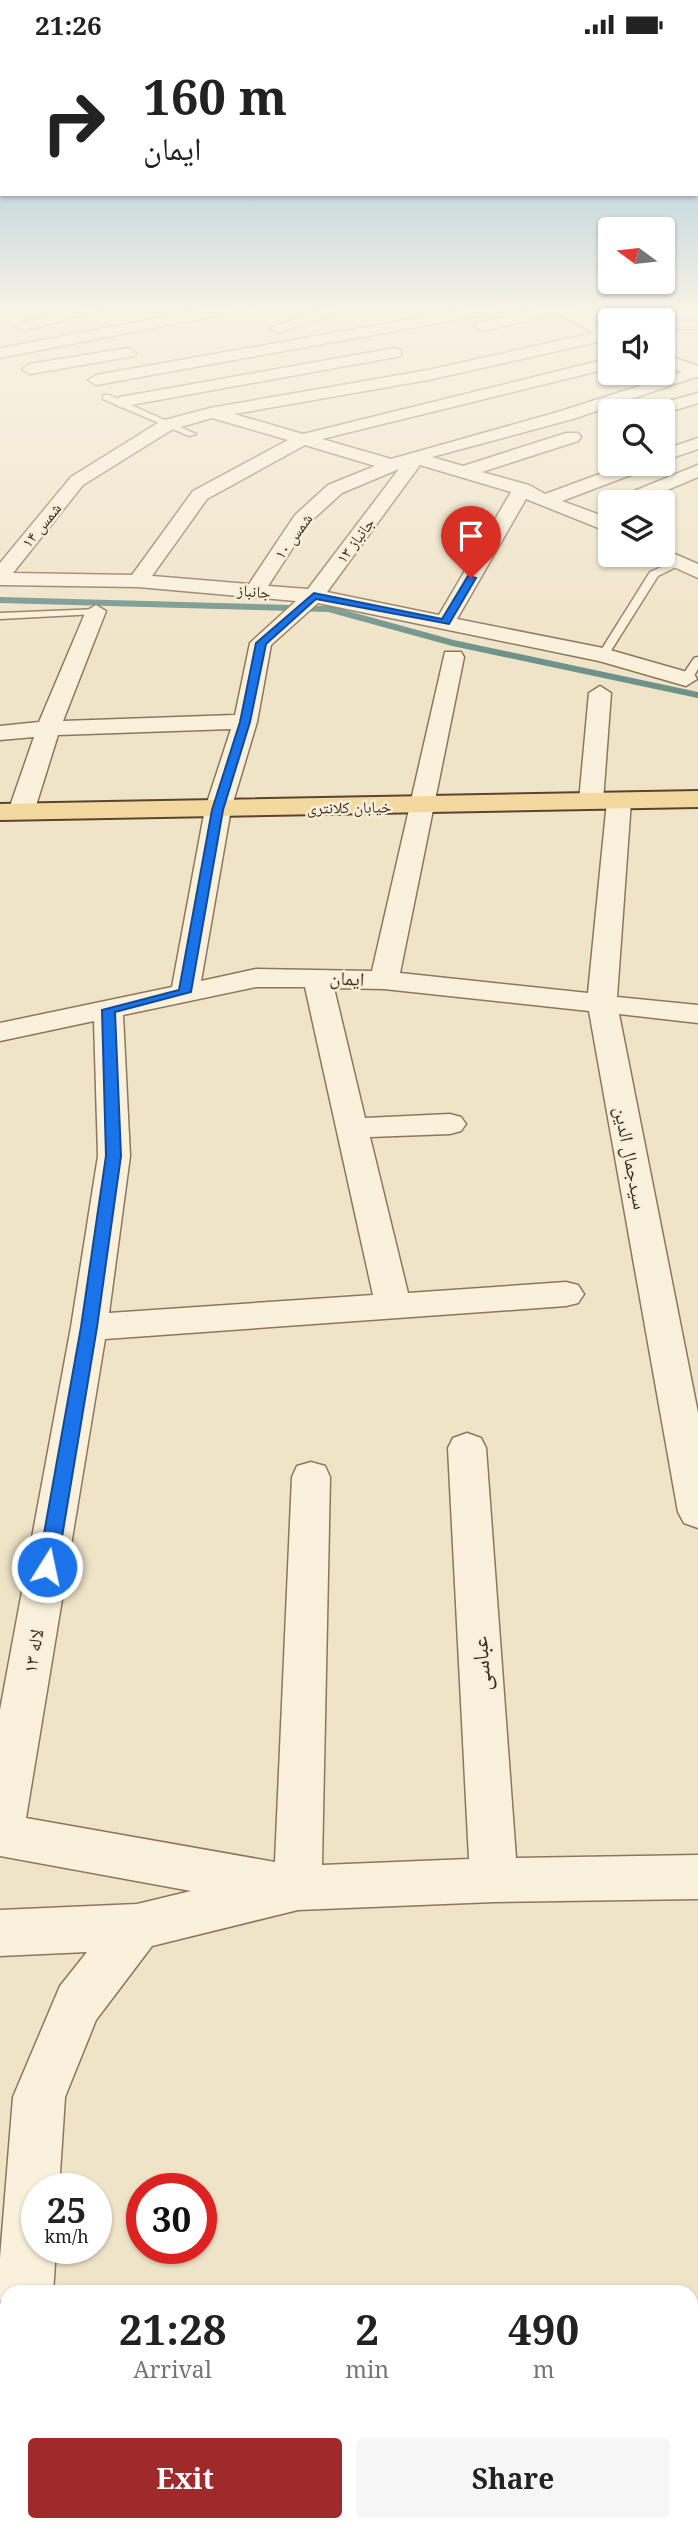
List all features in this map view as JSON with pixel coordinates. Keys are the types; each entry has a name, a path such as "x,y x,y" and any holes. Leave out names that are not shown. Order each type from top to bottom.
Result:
{"main road":[{"name":"خیابان کلانتری","path":"10,812 698,799"}],"street":[{"name":"شمس ۱۴","path":"0,577 76,481 175,423"},
{"path":"248,423 391,465"},
{"path":"138,582 200,495 306,438 368,423"},
{"name":"شمس ۱۰","path":"255,591 302,519 335,489 391,465 539,423"},
{"path":"459,473 585,433"},
{"path":"675,452 698,443"},
{"path":"414,458 522,489 544,502 598,520"},
{"name":"جانباز ۱۳","path":"185,992 218,810 245,722 261,643 314,596 414,458"},
{"path":"652,490 698,470"},
{"path":"544,502 612,476"},
{"path":"445,622 522,489"},
{"path":"591,517 598,514"},
{"path":"675,561 698,572"},
{"name":"جانباز","path":"0,577 138,582 314,596 603,655 687,679"},
{"path":"10,812 96,611"},
{"path":"384,980 453,657"},
{"name":"سیدجمال الدین","path":"600,694 605,801 602,1003 698,1512"},
{"path":"0,733 48,728 245,722"},
{"path":"317,977 394,1308"},
{"name":"ایمان","path":"0,1032 256,978 384,980 698,1014"},
{"name":"لاله ۱۳","path":"0,1835 89,1327 114,1156 108,1010"},
{"path":"352,1128 450,1124"},
{"path":"89,1327 566,1294"},
{"name":"عباسی","path":"467,1448 494,1880"},
{"path":"298,1888 311,1477"},
{"path":"0,1835 298,1888"},
{"path":"0,1933 137,1927 298,1888 494,1880 698,1877"},
{"path":"26,2285 39,2097 78,2003 137,1927"}],"lane":[{"path":"163,423 192,434"},
{"path":"603,655 654,574 662,567"},
{"path":"0,617 96,611"},
{"name":"جانباز","path":"687,679 698,660"}],"waterway":[{"path":"0,600 329,609 453,643 698,695"}],"route":[{"path":"47,1567 89,1327 114,1156 108,1010 185,992 218,810 245,722 261,643 314,596 445,622 471,578"}]}
